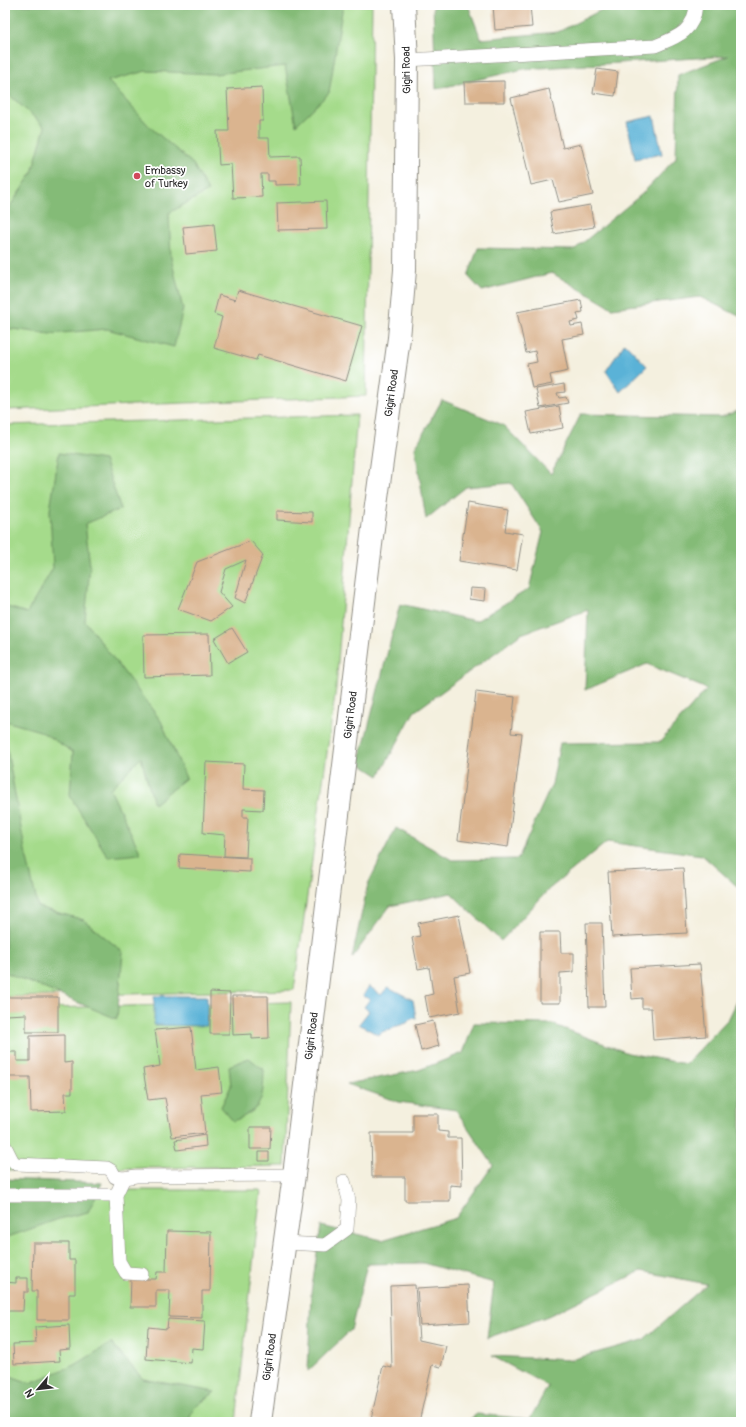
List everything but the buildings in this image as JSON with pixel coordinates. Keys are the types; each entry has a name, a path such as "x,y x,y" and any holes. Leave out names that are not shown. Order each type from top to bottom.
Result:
{"street":[{"name":"Gigiri Road","path":"260,1422 294,1175 374,520 399,338 405,270 407,60 404,5"}],"lane":[{"path":"407,60 655,46 680,36 695,17 696,5"},
{"path":"5,1146 12,1160 16,1164 107,1168 112,1171 115,1177 124,1178 136,1176 294,1175"},
{"path":"124,1178 116,1195 119,1261 126,1273 142,1274"},
{"path":"285,1243 325,1245 347,1229 349,1200 344,1181"},
{"path":"5,1196 116,1195"}],"green space":[{"path":"5,5 372,5 366,396 5,410"},
{"path":"5,5 343,5 329,93 296,125 285,66 215,74 146,71 108,81 150,127 193,164 208,191 169,213 171,258 183,309 174,347 107,329 50,334 5,328 5,214 32,173 45,127 5,91"},
{"path":"433,5 468,5 481,39 558,32 611,5 741,5 741,317 700,297 612,308 552,273 482,291 468,276 478,248 574,250 642,194 676,158 678,75 728,56 524,69 436,89"},
{"path":"442,400 503,425 551,474 581,414 721,417 741,410 741,894 738,887 702,855 607,842 549,889 501,941 451,893 390,906 352,958 368,884 396,828 452,860 518,859 552,784 560,743 660,742 707,689 647,664 585,690 588,610 521,634 414,712 379,776 359,763 400,604 476,621 529,589 543,532 511,483 466,487 426,519 415,448"},
{"path":"357,415 336,688 294,990 5,997 5,425"},
{"path":"59,453 104,460 121,509 85,524 90,566 85,621 161,721 186,778 154,804 141,758 110,789 141,854 108,857 70,796 73,752 40,731 5,721 5,606 27,613 53,568 50,510"},
{"path":"5,738 25,850 38,907 84,920 123,952 117,1019 5,972"},
{"path":"741,993 741,1422 466,1422 477,1414 530,1419 548,1386 492,1356 570,1360 643,1340 707,1284 641,1271 548,1316 487,1338 494,1283 423,1263 367,1264 351,1330 308,1371 311,1293 321,1226 382,1240 456,1218 493,1165 456,1110 399,1102 347,1084 419,1070 463,1053 474,1023 552,1024 628,1053 686,1064 729,1018"},
{"path":"291,1002 285,1166 5,1170 5,1009"},
{"path":"249,1058 264,1070 262,1096 256,1108 243,1117 233,1121 221,1107 231,1086 229,1066"},
{"path":"5,1179 102,1183 88,1212 59,1219 5,1238"},
{"path":"5,1190 261,1190 236,1422 5,1422"},
{"path":"111,1343 143,1379 215,1392 194,1408 188,1422 94,1422 90,1419 86,1422 5,1422 5,1374 30,1383 75,1365"}],"water":[{"path":"654,116 662,154 635,159 627,122"},
{"path":"625,343 647,366 620,392 606,371"},
{"path":"369,986 381,995 388,987 413,1000 416,1018 410,1019 407,1023 394,1027 391,1030 384,1031 378,1035 359,1024 369,1011 364,1007 370,999 363,996"},
{"path":"154,996 207,996 207,1026 154,1025"}],"place":[{"name":"Embassy of Turkey","path":"137,176"}]}
